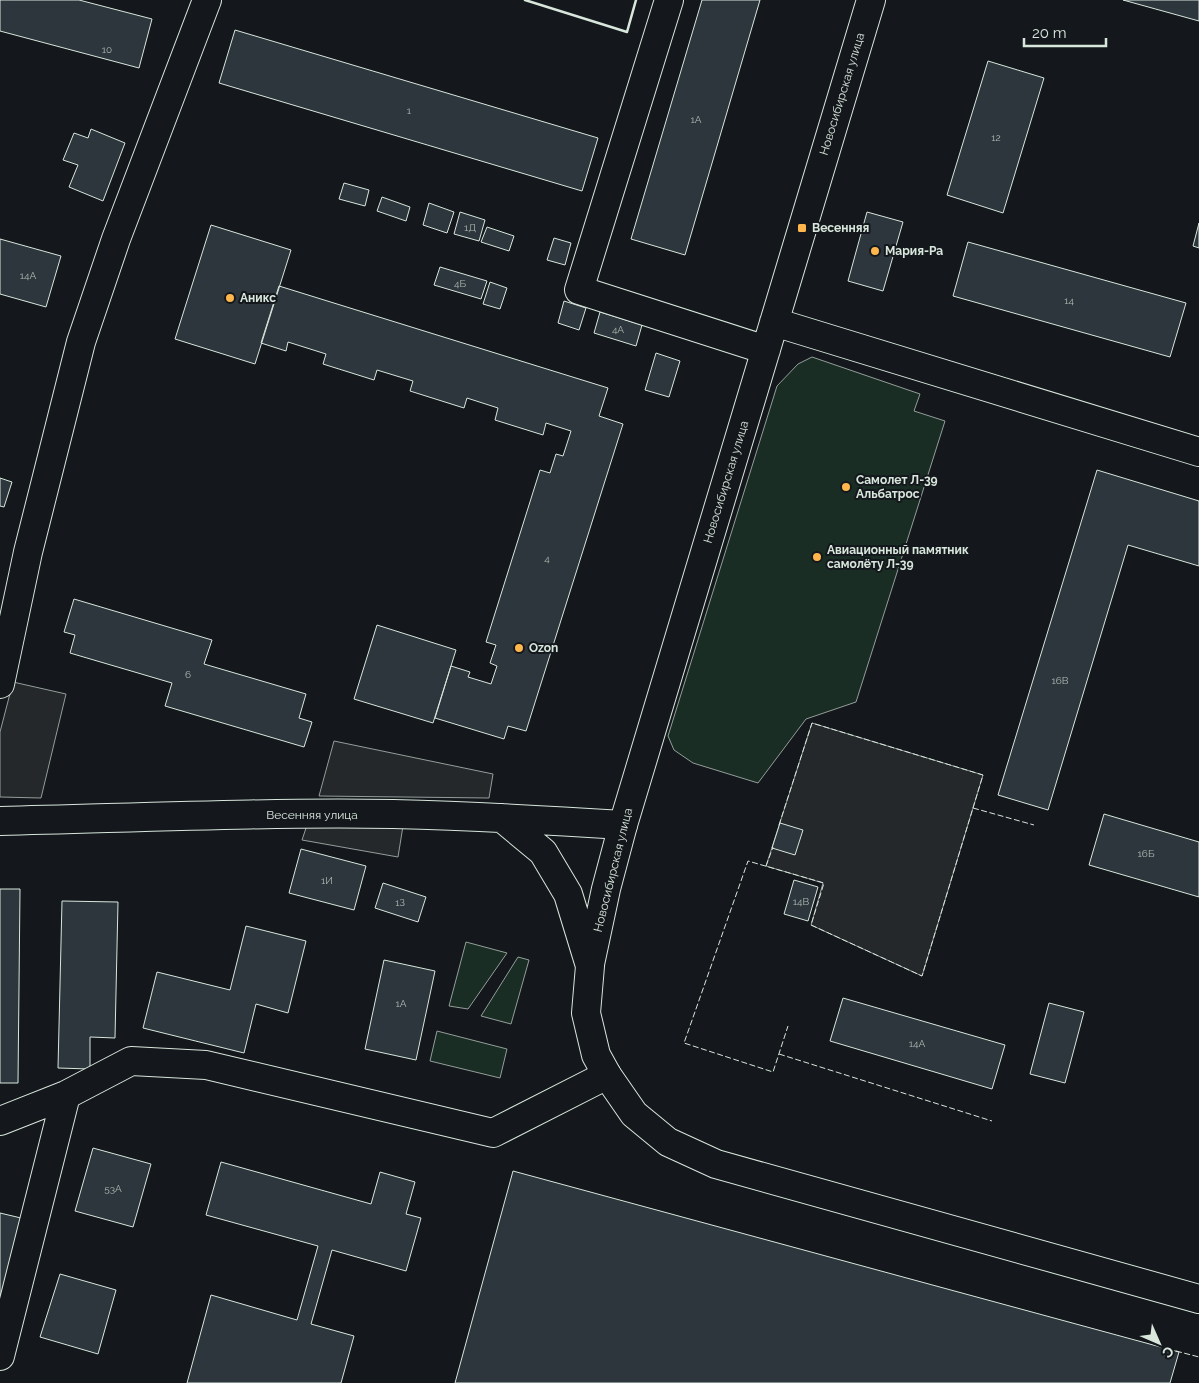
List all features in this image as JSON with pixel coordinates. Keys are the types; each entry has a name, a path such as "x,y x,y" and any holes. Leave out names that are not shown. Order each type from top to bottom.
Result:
{"main road":[{"path":"0,684 28,552 81,342 116,239 207,0"},
{"path":"669,0 579,290 766,350"},
{"name":"Новосибирская улица","path":"871,0 623,825 606,889 590,966 586,1012 596,1055 607,1075 634,1114 668,1142 716,1164 1199,1299"},
{"path":"774,322 1199,452"},
{"name":"Весенняя улица","path":"0,821 298,814 393,814 623,825"},
{"path":"502,818 543,852 568,894 590,966"},
{"path":"0,1121 66,1096 131,1061 206,1065 493,1133 607,1075"},
{"path":"0,1356 66,1096"}],"green space":[{"path":"812,357 920,394 914,411 945,421 856,702 806,719 758,783 693,763 674,750 668,736 777,386 798,364"},
{"path":"466,942 507,953 468,1009 449,1006"},
{"path":"518,957 529,960 511,1024 481,1016"},
{"path":"437,1031 507,1049 500,1078 430,1061"}],"shaded area":[{"path":"13,682 66,694 41,798 0,797 0,732"},
{"path":"812,723 983,775 922,976 811,925 823,883 766,866"},
{"path":"334,741 493,774 489,798 319,796"},
{"path":"307,825 403,826 398,857 302,840"}],"building":[{"path":"0,0 79,0 152,19 139,68 0,31"},
{"path":"702,0 760,0 685,255 631,239"},
{"path":"1123,0 1199,0 1199,21"},
{"path":"235,30 598,138 582,191 219,83"},
{"path":"988,61 1044,78 1003,213 947,195"},
{"path":"91,129 125,143 103,201 69,187 78,165 63,160 74,133 88,138"},
{"path":"344,183 369,190 365,206 339,199"},
{"path":"382,197 410,207 406,221 377,211"},
{"path":"429,203 454,212 447,233 423,225"},
{"path":"460,212 485,220 479,241 454,234"},
{"name":"Мария-Ра","path":"867,212 903,222 883,291 848,281"},
{"path":"1199,223 1199,248 1193,246"},
{"path":"211,225 291,250 255,364 175,339"},
{"path":"487,227 514,236 509,251 481,242"},
{"path":"554,238 571,243 565,265 547,260"},
{"path":"0,239 61,256 46,307 0,294"},
{"path":"968,242 1186,303 1170,357 953,296"},
{"path":"440,267 487,281 481,299 434,285"},
{"path":"490,282 507,288 500,309 483,304"},
{"path":"279,286 608,388 599,416 623,424 526,731 508,726 504,739 435,718 451,666 470,672 468,677 491,684 497,666 490,663 496,645 486,642 540,470 550,473 556,454 563,456 571,431 546,423 543,435 495,420 498,408 467,398 464,408 410,391 413,381 377,370 374,380 323,364 326,354 288,342 286,351 261,343"},
{"path":"564,301 586,308 579,330 558,323"},
{"path":"600,312 642,325 636,346 594,333"},
{"path":"656,353 680,361 669,397 645,390"},
{"path":"1097,470 1199,501 1199,566 1128,545 1048,810 998,795"},
{"path":"0,478 12,482 4,507 0,506"},
{"path":"74,599 212,640 204,664 306,694 299,718 312,722 304,747 165,706 172,683 70,653 75,635 64,632"},
{"path":"377,625 456,650 433,723 354,699"},
{"path":"1104,814 1199,842 1199,897 1089,865"},
{"path":"780,823 803,830 795,855 772,848"},
{"path":"301,849 366,866 354,910 289,893"},
{"path":"794,880 818,887 808,921 784,914"},
{"path":"383,883 426,897 418,922 375,908"},
{"path":"0,889 20,889 18,1083 0,1083"},
{"path":"62,901 118,902 115,1038 90,1037 90,1069 58,1068"},
{"path":"246,926 306,941 288,1013 256,1004 244,1053 143,1028 157,972 230,990"},
{"path":"384,960 435,971 416,1060 365,1049"},
{"path":"843,998 1005,1045 992,1089 830,1041"},
{"path":"1049,1003 1084,1012 1065,1083 1030,1074"},
{"path":"93,1148 151,1164 133,1227 75,1211"},
{"path":"221,1162 371,1204 380,1172 415,1182 406,1214 421,1218 406,1271 332,1250 311,1324 354,1336 341,1383 187,1383 211,1295 297,1320 318,1246 206,1215"},
{"path":"513,1171 1179,1352 1170,1383 455,1383"},
{"path":"0,1213 21,1218 0,1304"},
{"path":"60,1274 116,1290 98,1354 40,1337"}],"fence":[{"path":"779,825 812,723 983,775 922,976 811,925 824,883 748,861 684,1043 773,1072 788,1026"},
{"path":"973,808 1034,825"},
{"path":"766,866 773,847"},
{"path":"779,1054 992,1121"},
{"path":"1176,1351 1199,1357"}],"wall":[{"path":"525,0 627,32 636,0"}],"place":[{"name":"Весенняя","path":"802,228"},
{"name":"Мария-Ра","path":"875,251"},
{"name":"Аникс","path":"230,298"},
{"name":"Самолет Л-39 Альбатрос","path":"846,487"},
{"name":"Авиационный памятник самолёту Л-39","path":"817,557"},
{"name":"Ozon","path":"519,648"}]}
